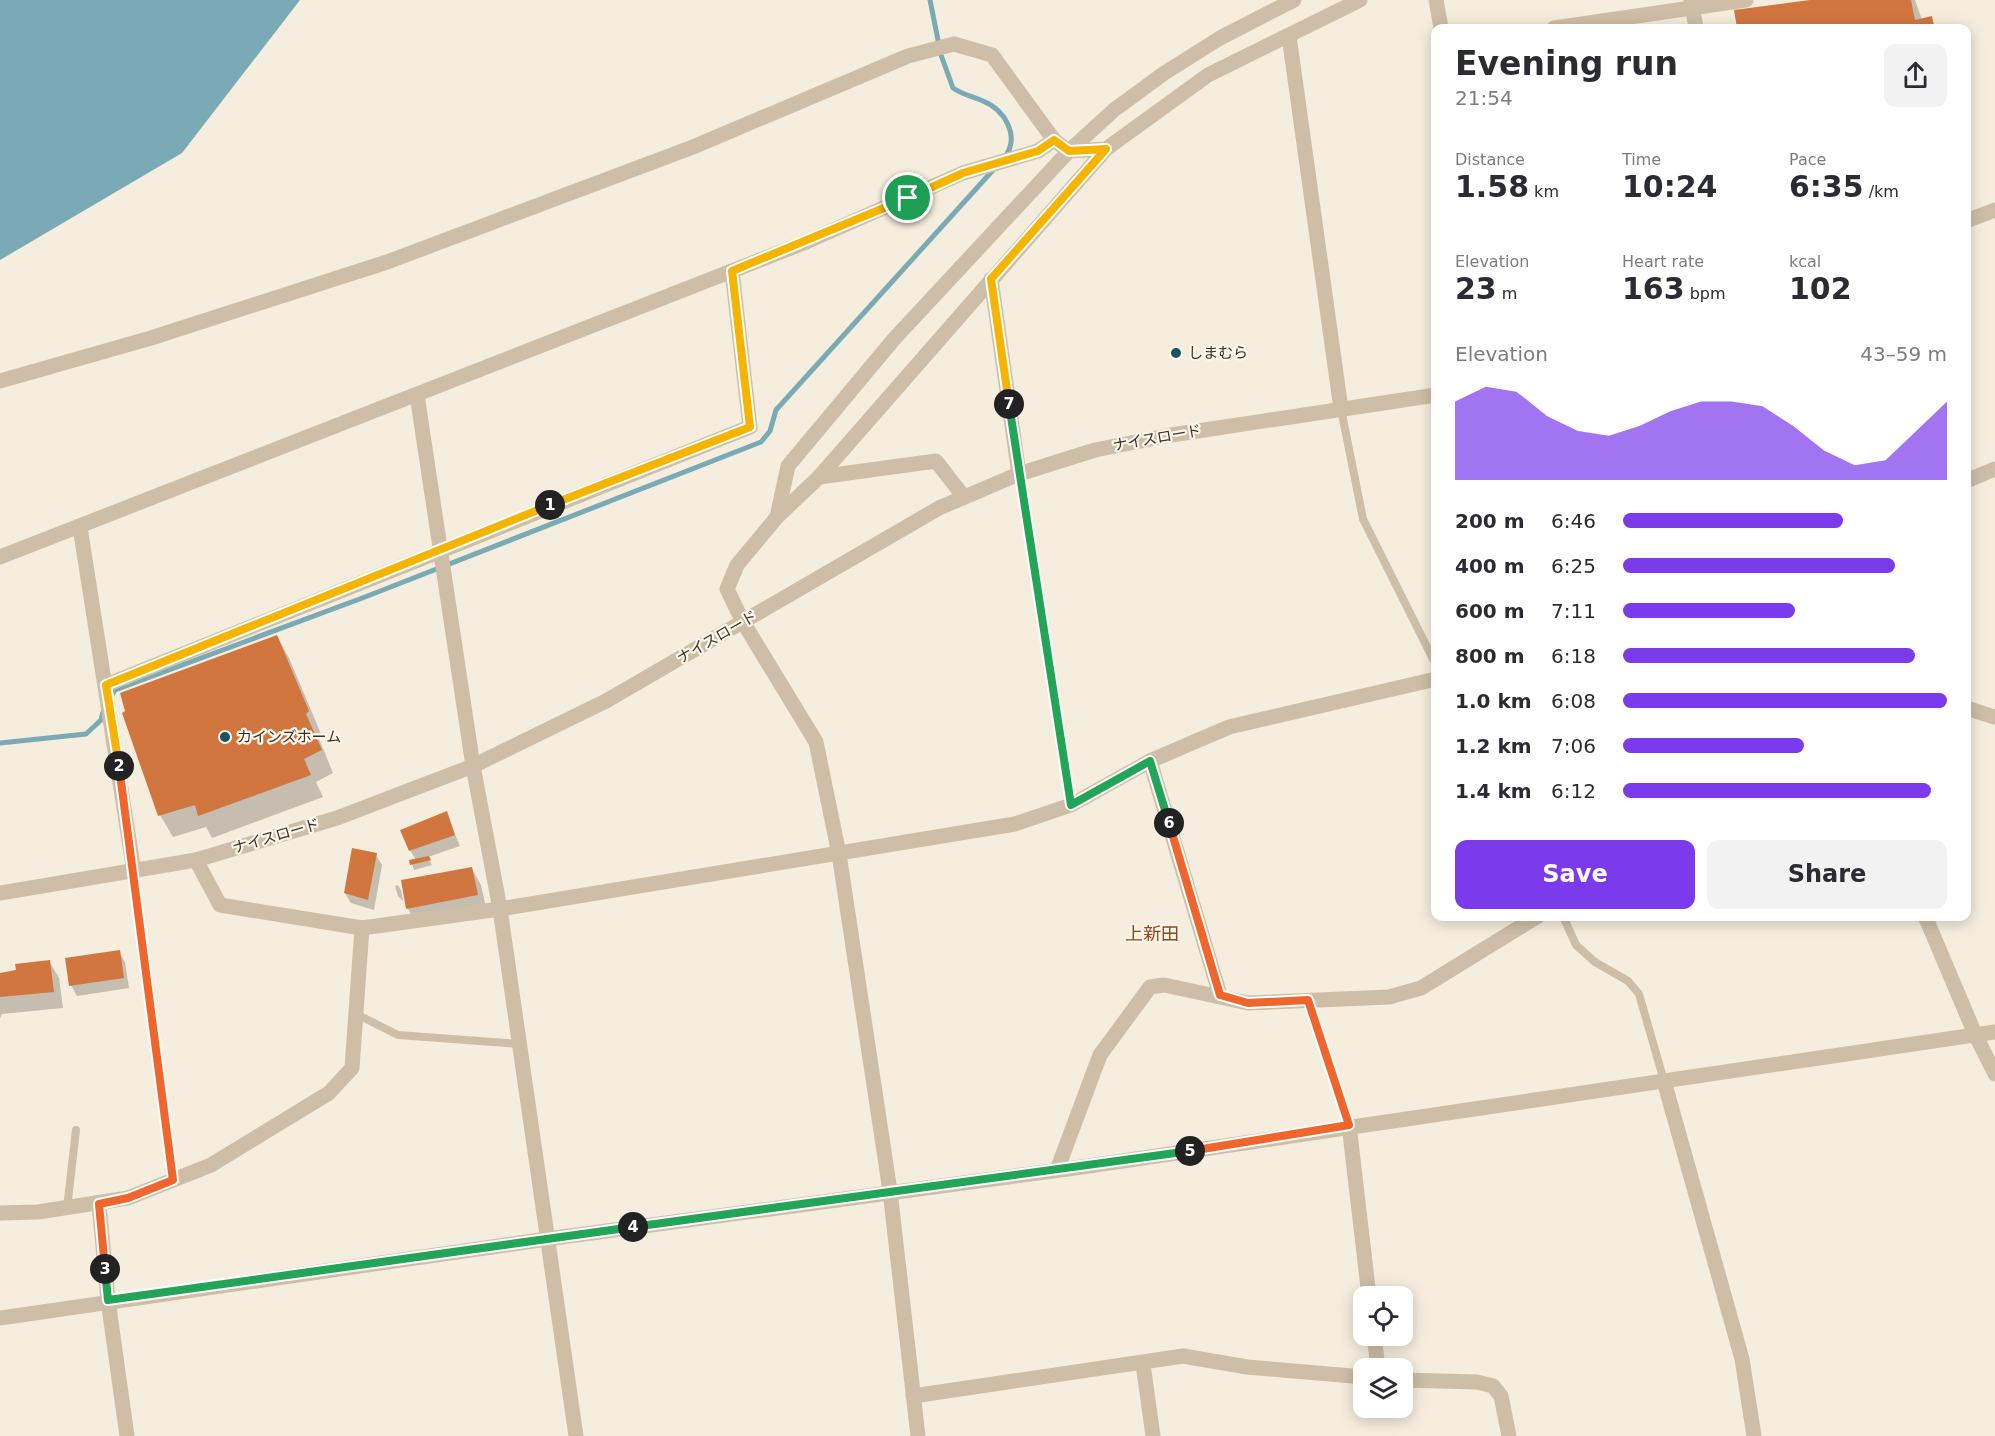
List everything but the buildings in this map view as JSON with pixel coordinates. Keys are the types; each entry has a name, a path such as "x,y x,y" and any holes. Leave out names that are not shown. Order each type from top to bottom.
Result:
{"street":[{"path":"777,517 789,466 894,339 1069,151 1114,110 1163,74 1220,38 1294,0"},
{"path":"918,1436 890,1191 839,854 816,742 743,622 727,589 737,565 777,517 819,477 1106,149 1208,75 1360,0"},
{"path":"1436,0 1440,24"},
{"path":"1577,24 1692,4 1746,0"},
{"path":"1692,4 1695,24"},
{"path":"1289,36 1341,409"},
{"path":"0,381 151,338 387,262 693,147 908,56 954,44 992,55 1054,140 1069,151 1106,149"},
{"path":"0,557 806,242 963,173 1038,151 1054,140"},
{"path":"1971,219 1995,210"},
{"path":"106,685 441,548 750,427 732,271"},
{"path":"991,279 1020,474"},
{"path":"417,394 473,766 500,909 576,1436"},
{"name":"ナイスロード","path":"0,893 196,860 337,818 473,766 606,701 939,508 1020,474 1117,445 1431,396"},
{"path":"819,477 936,461 964,497"},
{"path":"1971,479 1995,469"},
{"path":"80,527 134,872"},
{"path":"196,860 220,905 362,928 500,909 1016,824 1071,805 1150,761 1229,728 1431,680"},
{"path":"1971,710 1995,717"},
{"path":"1150,761 1220,995"},
{"path":"1057,1170 1100,1055 1150,987 1164,985 1220,995 1248,1003 1389,997 1421,988 1530,921"},
{"path":"1927,921 1975,1034 1995,1074"},
{"path":"0,1213 38,1212 128,1198 211,1165 329,1093 352,1068 362,928"},
{"path":"0,1318 108,1300 890,1191 1057,1170 1349,1125 1995,1032"},
{"path":"1664,1081 1742,1359 1754,1436"},
{"path":"1349,1125 1368,1286"},
{"path":"99,1204 108,1300 127,1436"},
{"path":"913,1396 1143,1364 1183,1356 1247,1367 1353,1376"},
{"path":"1143,1364 1153,1436"},
{"path":"1413,1380 1477,1382 1493,1386 1501,1396 1509,1436"}],"lane":[{"path":"1341,409 1363,519 1431,655"},
{"path":"1020,474 1071,805"},
{"path":"134,872 135,896 173,1180"},
{"path":"1565,921 1576,945 1594,962 1628,981 1639,994 1664,1081"},
{"path":"1308,1000 1349,1125"},
{"path":"356,1014 398,1035 519,1044"},
{"path":"67,1208 76,1130"}],"water":[{"path":"0,0 300,0 182,153 0,260"}],"waterway":[{"path":"930,0 941,55 953,88 991,105 1004,117 1008,125 1011,142 1004,158"},
{"path":"110,698 115,690 365,597 761,442 770,431 776,410 994,169"},
{"path":"0,743 86,734 101,720 103,712"}],"place":[{"name":"しまむら","path":"1176,353"},
{"name":"カインズホーム","path":"225,737"}],"district":[{"name":"上新田","path":"1152,933"}],"route":[{"path":"1054,140 1069,151 1106,149 991,279 1071,805 1150,761 1220,995 1248,1003 1308,1000 1349,1125 1082,1167 890,1191 108,1300 99,1204 128,1198 173,1180 135,896 134,872 106,685 441,548 750,427 732,271 908,198 963,173 1038,151 1054,140"}]}
